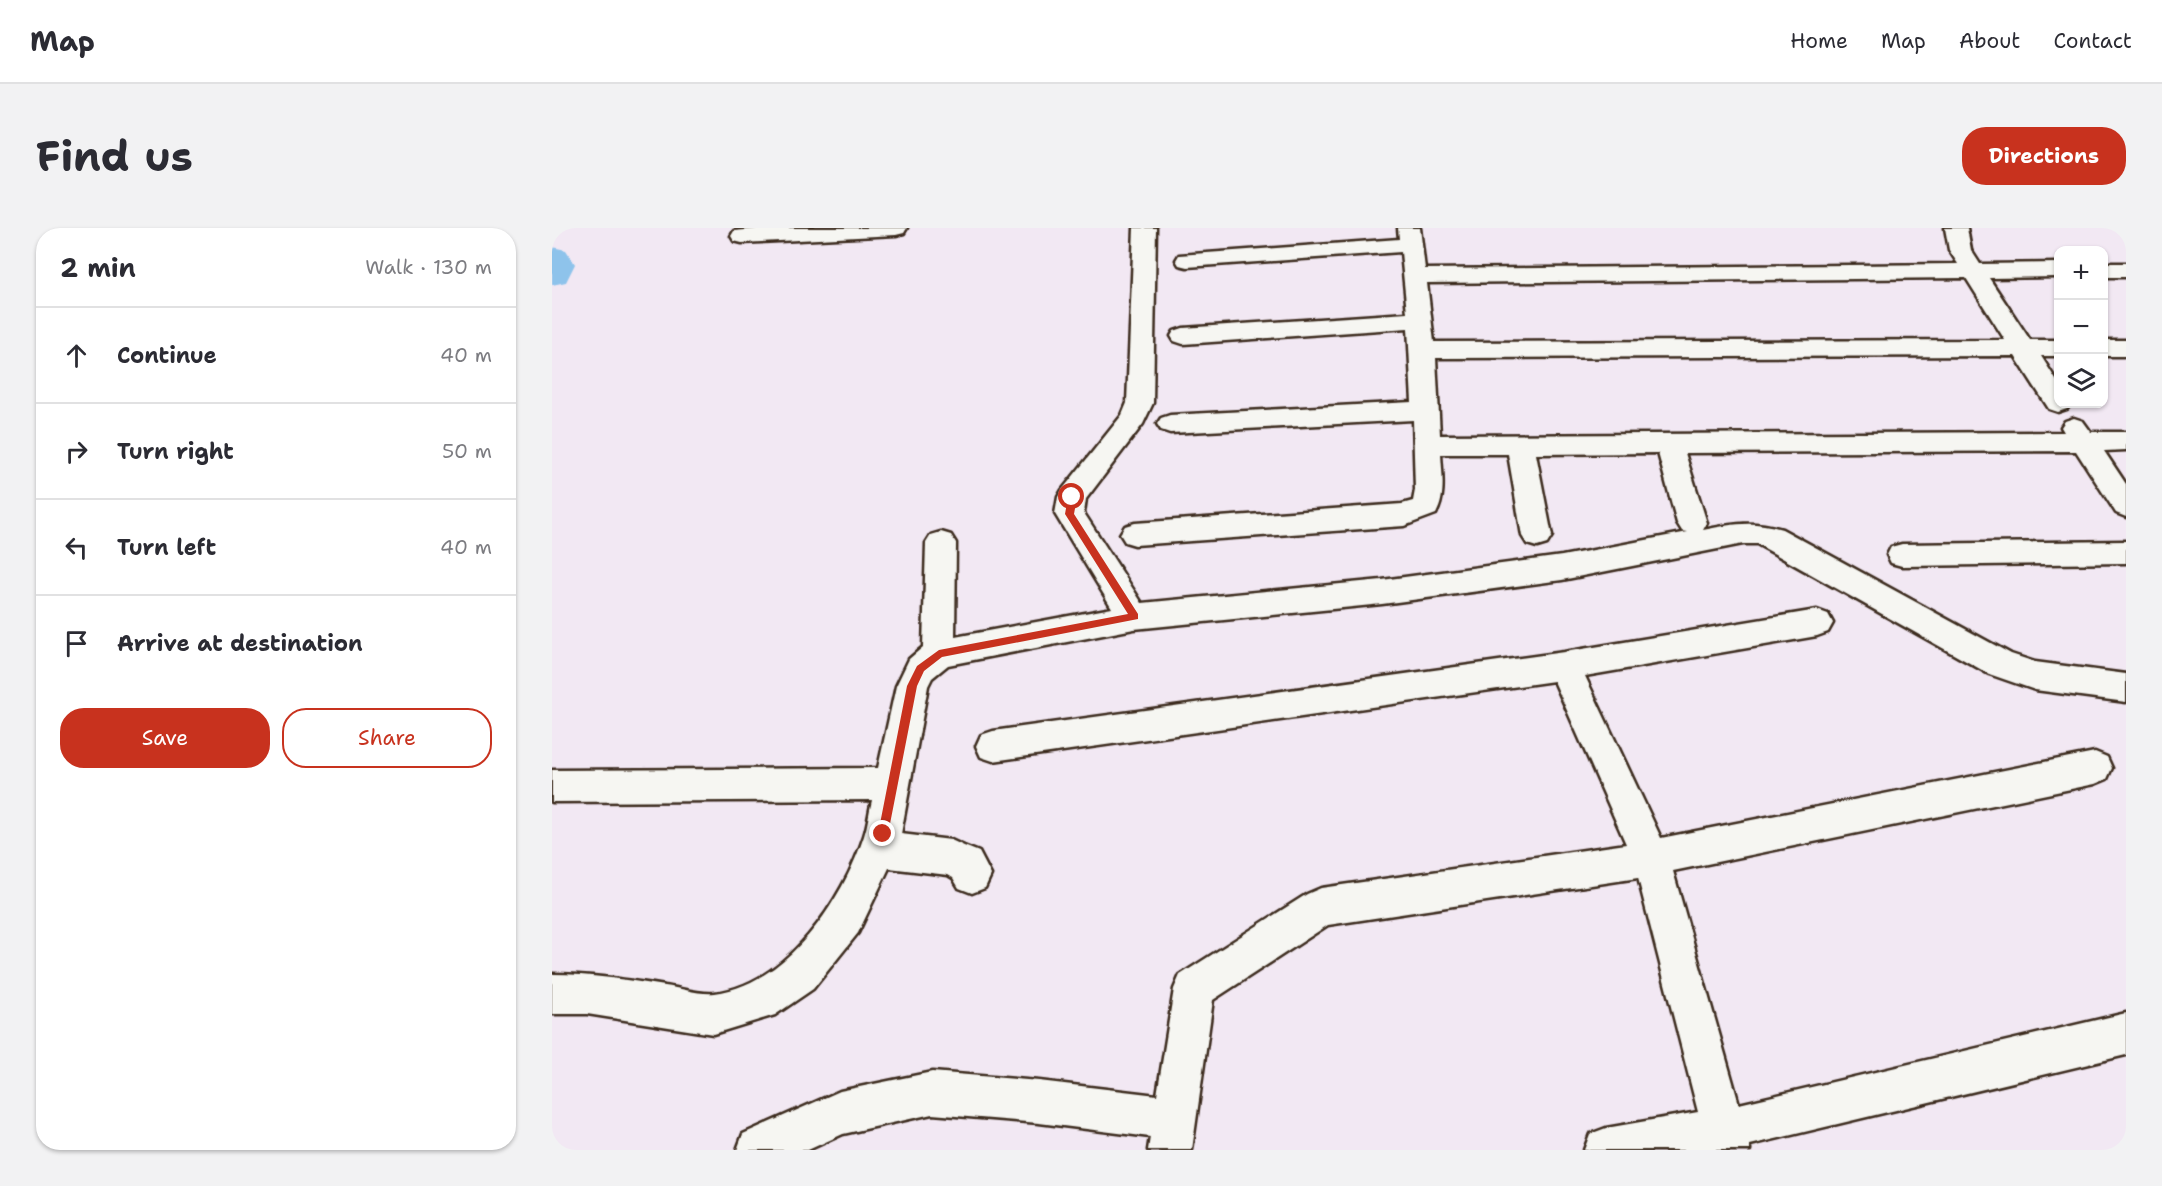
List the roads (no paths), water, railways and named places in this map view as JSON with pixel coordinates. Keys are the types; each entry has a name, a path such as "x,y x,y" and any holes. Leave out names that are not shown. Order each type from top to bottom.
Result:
{"street":[{"path":"742,236 896,228"},
{"path":"1134,616 1069,514 1072,497 1134,418 1140,403 1145,228"},
{"path":"1956,228 1960,250 1972,271 2054,396"},
{"path":"1135,534 1404,515 1426,507 1429,490 1423,350 1410,236 1187,260"},
{"path":"1414,276 2054,270"},
{"path":"2108,270 2126,270"},
{"path":"1183,336 1420,320"},
{"path":"1423,350 2054,348"},
{"path":"2108,348 2126,348"},
{"path":"2062,408 2126,506"},
{"path":"1170,424 1425,410"},
{"path":"1427,445 2126,441"},
{"path":"1520,444 1537,536"},
{"path":"1669,444 1692,523"},
{"path":"552,994 587,994 713,1014 761,1001 799,975 844,920 870,869 883,834 912,686 920,669 939,654 1134,616 1382,592 1562,568 1743,533 1756,533 1772,537 2000,664 2035,676 2126,688"},
{"path":"939,654 941,543"},
{"path":"1902,555 2126,552"},
{"path":"993,746 1564,666 1817,623"},
{"path":"1564,666 1651,858 1727,1139"},
{"path":"759,1150 840,1113 932,1093 1039,1102 1172,1135 1194,989 1321,907 1651,858 2095,768"},
{"path":"552,786 894,784"},
{"path":"877,849 951,858 966,865 972,875"},
{"path":"1606,1150 1727,1139 2126,1034"}],"waterway":[{"path":"552,259 555,264 552,273"}]}
